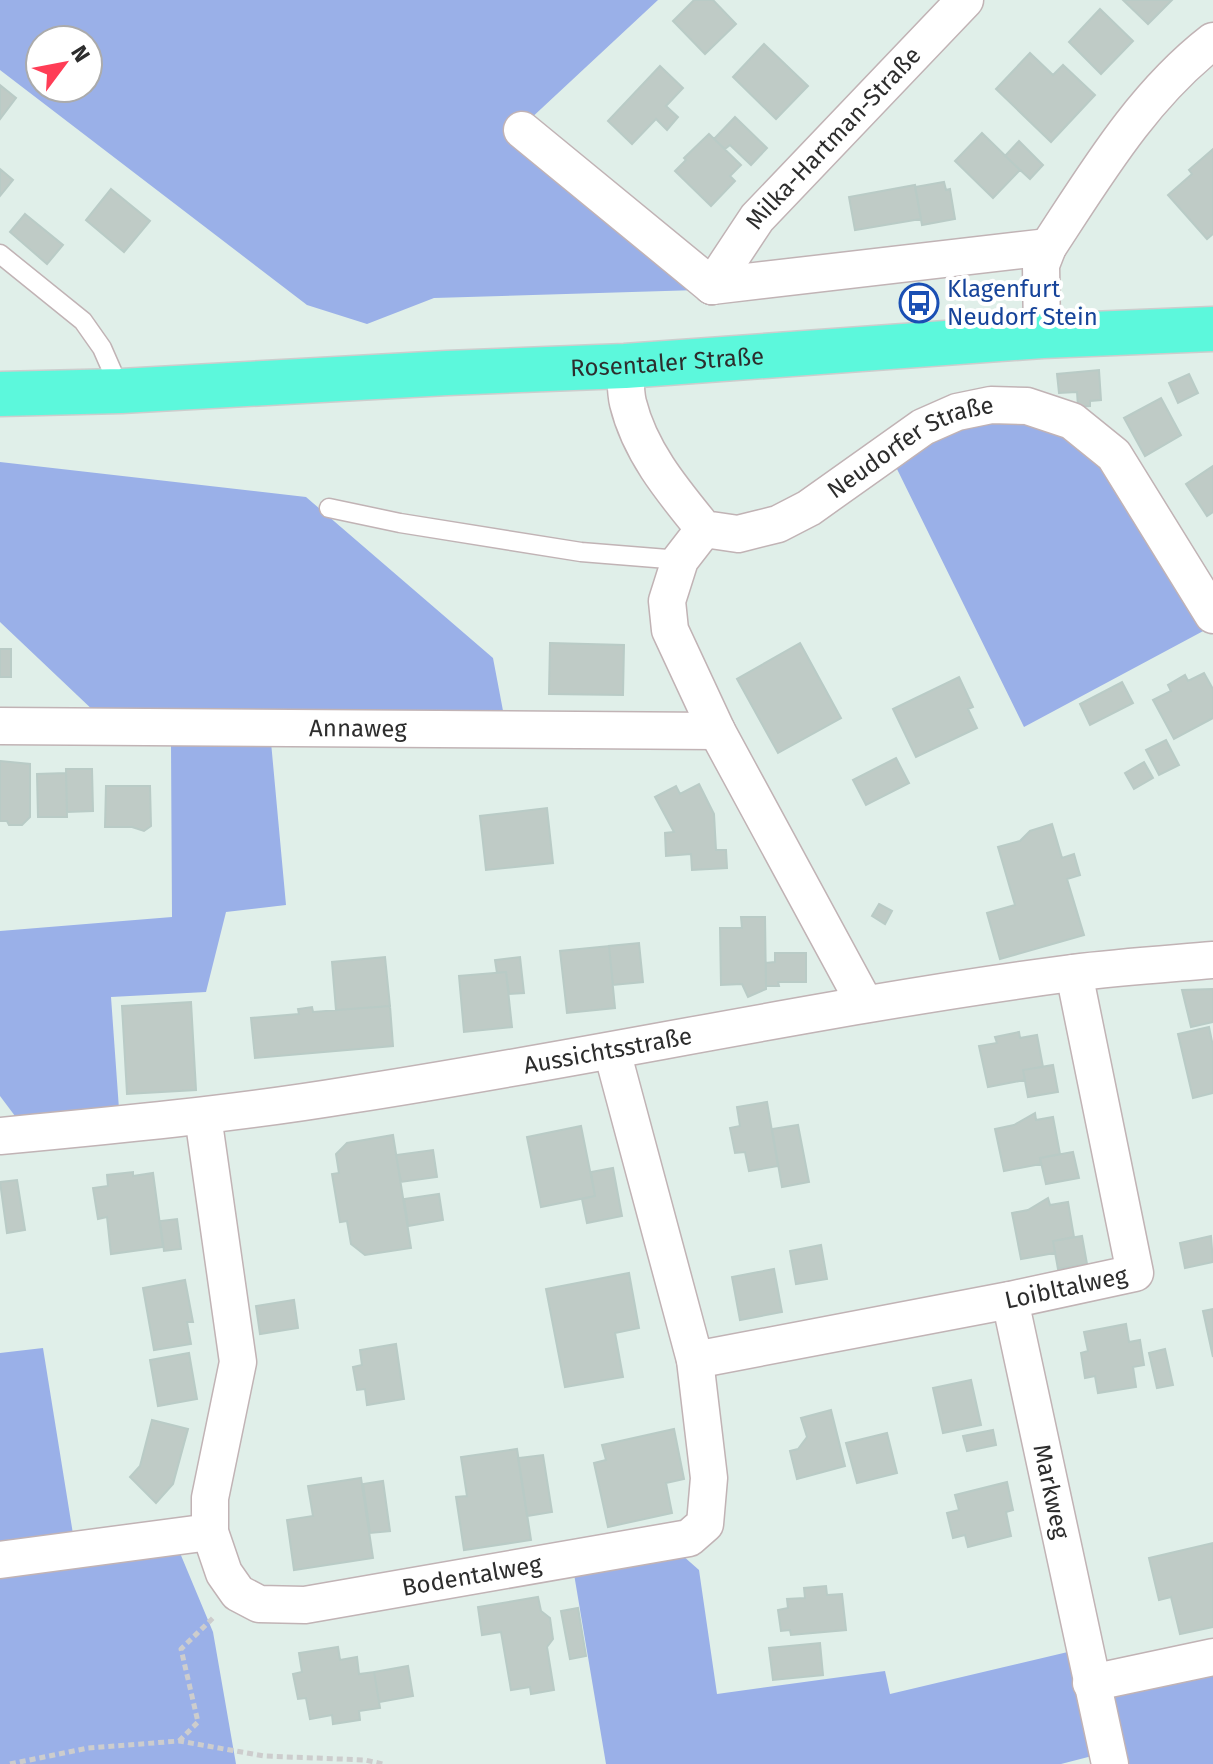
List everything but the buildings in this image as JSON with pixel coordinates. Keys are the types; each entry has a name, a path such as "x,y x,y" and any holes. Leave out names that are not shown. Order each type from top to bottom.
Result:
{"main road":[{"name":"Rosentaler Straße","path":"0,394 121,391 625,366 1042,336 1213,329"}],"street":[{"name":"Milka-Hartman-Straße","path":"712,286 757,218 965,0"},
{"path":"1042,336 1041,265 1048,247 1124,134 1177,73 1213,41"},
{"path":"522,130 712,286 1048,247"},
{"path":"625,366 628,402 642,442 667,484 704,529 680,560 667,601 670,630 717,731 865,1004"},
{"name":"Neudorfer Straße","path":"704,529 738,534 778,524 809,508 923,427 957,412 991,405 1027,406 1072,421 1114,455 1213,615"},
{"name":"Annaweg","path":"0,726 717,731"},
{"name":"Aussichtsstraße","path":"0,1136 203,1116 348,1096 865,1004 1074,973 1213,960"},
{"name":"Loibltalweg","path":"695,1360 1135,1273 1074,973"},
{"name":"Bodentalweg","path":"238,1593 259,1604 305,1605 689,1538 705,1524 709,1478 695,1360 612,1051"},
{"path":"203,1116 238,1362 210,1498 210,1532 224,1573 238,1593"},
{"name":"Markweg","path":"1010,1300 1110,1764"},
{"path":"0,1560 210,1532"},
{"path":"1091,1683 1213,1657"}],"lane":[{"path":"0,254 83,321 102,348 121,391"},
{"path":"329,508 400,523 581,552 680,560"}],"path":[{"path":"179,1741 198,1722 181,1649 238,1593"},
{"path":"10,1764 88,1748 179,1741 264,1756 365,1760 383,1764"}],"shaded area":[{"path":"0,0 658,0 513,135 698,290 434,298 367,324 307,305 44,104 104,104 104,24 24,24 24,88 0,70"},
{"path":"1005,416 1064,432 1102,462 1207,629 1024,727 896,467 951,428"},
{"path":"0,462 306,497 493,658 504,716 97,714 0,622"},
{"path":"271,742 286,905 226,912 206,992 111,997 119,1109 18,1120 0,1096 0,931 172,917 171,744"},
{"path":"43,1348 73,1534 0,1543 0,1353"},
{"path":"180,1553 213,1632 236,1764 0,1764 0,1577"},
{"path":"682,1555 699,1570 717,1694 885,1671 890,1694 1072,1651 1096,1755 1061,1764 606,1764 574,1574"},
{"path":"1213,1670 1213,1764 1120,1764 1109,1714 1118,1690"}],"place":[{"name":"Klagenfurt Neudorf Stein","path":"919,303"}]}
